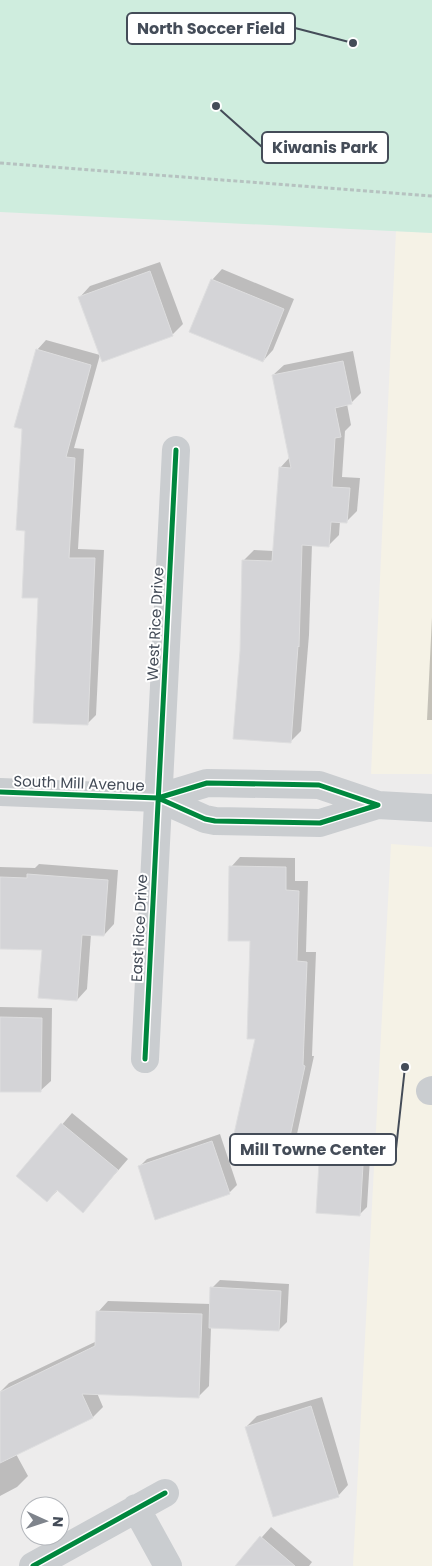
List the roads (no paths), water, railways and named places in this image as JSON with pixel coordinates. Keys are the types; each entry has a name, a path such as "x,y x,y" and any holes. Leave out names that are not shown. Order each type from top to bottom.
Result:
{"street":[{"name":"West Rice Drive","path":"158,798 176,450"},
{"name":"South Mill Avenue","path":"0,792 158,798 207,783 319,786 378,805 432,808"},
{"name":"South Mill Avenue","path":"158,798 205,819 215,821 320,823 378,805"},
{"name":"East Rice Drive","path":"145,1059 158,798"},
{"path":"33,1566 165,1493"},
{"path":"136,1508 168,1566"}],"place":[{"name":"North Soccer Field","path":"353,43"},
{"name":"Kiwanis Park","path":"216,106"},
{"name":"Mill Towne Center","path":"405,1067"}]}
